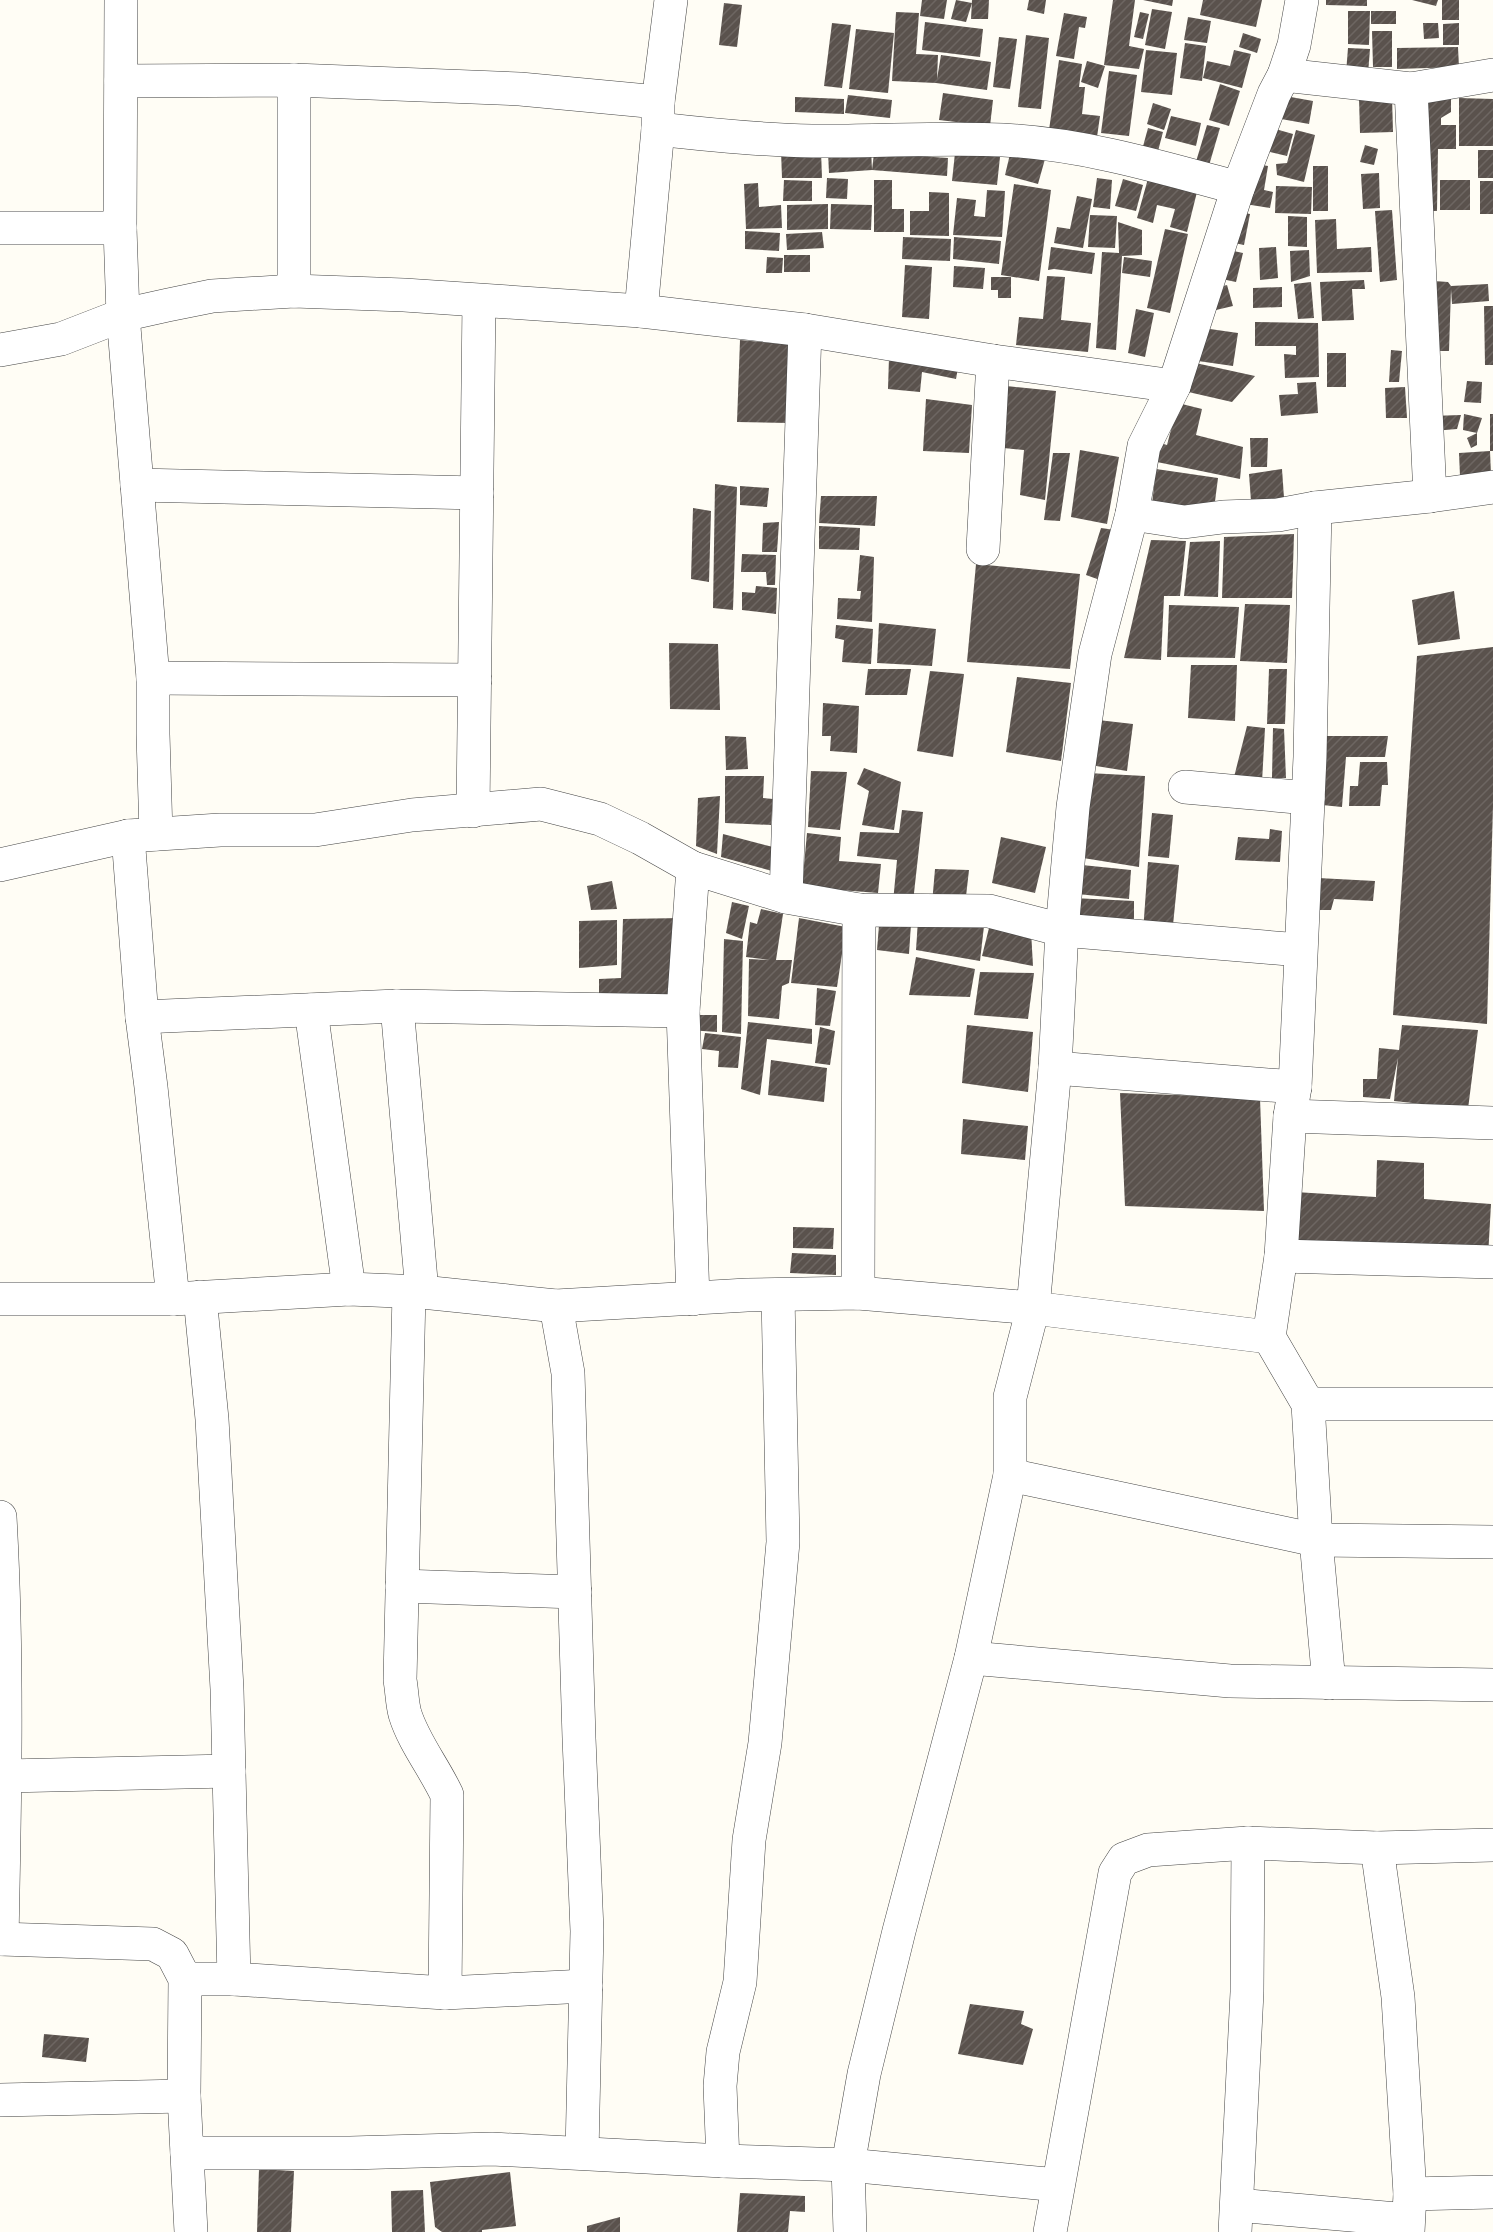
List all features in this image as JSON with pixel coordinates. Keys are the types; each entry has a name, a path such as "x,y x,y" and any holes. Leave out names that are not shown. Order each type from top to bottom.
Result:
{"street":[{"path":"121,0 120,228 123,315 153,678 153,734 142,835 142,1017 151,1087 186,1298 212,1419 227,1689 234,1979"},
{"path":"641,311 658,116 671,0"},
{"path":"850,2232 848,2165 864,2074 971,1658 1010,1475 1010,1397 1033,1308 1055,1068 1062,930 1073,807 1095,654 1132,514 1144,446 1174,386 1238,188 1294,45 1302,0"},
{"path":"1284,75 1411,88 1493,75"},
{"path":"121,81 294,80 520,89 658,116 733,138 813,141 1004,140 1074,147 1238,188"},
{"path":"294,80 294,291"},
{"path":"1411,88 1430,496"},
{"path":"0,228 120,228"},
{"path":"0,350 61,339 123,315 212,296 294,291 641,311 805,330 993,361 1174,386"},
{"path":"473,811 479,301"},
{"path":"786,897 805,330"},
{"path":"983,549 993,361"},
{"path":"137,485 477,493"},
{"path":"1132,514 1184,522 1223,517 1278,515 1315,508 1493,487"},
{"path":"1315,508 1308,798 1293,1102 1281,1256 1269,1337 1308,1404 1316,1540 1329,1683"},
{"path":"153,678 475,680"},
{"path":"1185,787 1308,798"},
{"path":"0,865 142,835 220,830 315,830 412,815 541,804 600,819 640,838 693,868 786,897 859,910 989,911 1062,930 1300,950"},
{"path":"693,868 683,1011 693,1299"},
{"path":"858,1293 859,910"},
{"path":"142,1017 397,1006 683,1011"},
{"path":"397,1006 415,1292 400,1680 405,1713 418,1746 438,1776 447,1795 445,1993"},
{"path":"311,1010 349,1289"},
{"path":"1055,1068 1293,1102 1493,1123"},
{"path":"1281,1256 1493,1262"},
{"path":"0,1299 186,1298 349,1289 415,1292 556,1306 858,1293 1033,1308 1269,1337"},
{"path":"723,2161 720,2086 723,2052 740,1982 749,1840 765,1743 783,1542 778,1295"},
{"path":"556,1306 568,1373 587,1931 582,2153"},
{"path":"1308,1404 1493,1404"},
{"path":"1010,1475 1316,1540 1493,1542"},
{"path":"0,1517 4,1582 6,1776 1,1939 153,1944 172,1954 185,1979 184,2096 191,2232"},
{"path":"402,1586 575,1592"},
{"path":"971,1658 1230,1681 1493,1685"},
{"path":"6,1776 229,1771"},
{"path":"1248,1843 1247,1992 1236,2219 1409,2215 1493,2192"},
{"path":"1050,2232 1115,1873 1124,1859 1148,1850 1248,1843 1377,1848 1493,1845"},
{"path":"1377,1848 1398,1997 1409,2215"},
{"path":"185,1979 234,1979 445,1993 586,1986"},
{"path":"0,2100 184,2096"},
{"path":"187,2153 350,2153 492,2149 848,2165 1058,2185"}],"building":[{"path":"922,0 947,0 944,19 920,16"},
{"path":"956,0 972,3 966,22 951,19"},
{"path":"972,0 989,0 988,19 971,19"},
{"path":"1029,0 1046,0 1044,14 1027,10"},
{"path":"1113,0 1135,0 1129,46 1144,49 1139,69 1104,65"},
{"path":"1143,0 1173,0 1172,6"},
{"path":"1203,0 1262,0 1256,27 1200,15"},
{"path":"1326,0 1367,0 1367,6 1326,5"},
{"path":"1412,0 1438,0 1436,6"},
{"path":"1442,0 1459,0 1459,20 1442,20"},
{"path":"724,3 742,5 737,47 719,45"},
{"path":"1152,9 1172,12 1165,49 1145,45"},
{"path":"1348,11 1370,11 1369,45 1348,44"},
{"path":"1371,11 1396,11 1396,24 1371,24"},
{"path":"896,12 919,13 916,54 938,55 937,79 941,55 991,62 987,90 936,83 892,81"},
{"path":"1140,12 1149,14 1143,39 1134,37"},
{"path":"1064,13 1087,17 1085,28 1079,27 1074,59 1056,56"},
{"path":"1188,17 1211,21 1207,43 1184,40"},
{"path":"925,22 983,29 980,57 922,50"},
{"path":"832,23 851,25 842,88 824,86"},
{"path":"1423,23 1438,23 1439,38 1424,39"},
{"path":"1459,23 1459,45 1443,45 1443,24"},
{"path":"856,29 894,33 888,93 849,89"},
{"path":"1372,31 1392,31 1392,67 1373,67"},
{"path":"1243,33 1261,39 1257,53 1239,47"},
{"path":"1026,35 1049,38 1041,109 1018,107"},
{"path":"999,37 1017,39 1010,89 993,87"},
{"path":"1185,43 1206,46 1202,81 1180,78"},
{"path":"1458,47 1459,67 1397,69 1397,48"},
{"path":"1348,48 1370,49 1368,74 1346,73"},
{"path":"1146,50 1177,53 1172,95 1141,92"},
{"path":"1234,50 1251,54 1242,88 1203,78 1207,61 1230,66"},
{"path":"1059,60 1082,64 1079,87 1085,87 1082,114 1100,116 1097,137 1049,130"},
{"path":"1087,61 1105,66 1098,88 1081,82"},
{"path":"1109,71 1137,75 1129,136 1101,133"},
{"path":"1220,84 1240,91 1229,126 1209,120"},
{"path":"943,93 993,100 990,126 939,120"},
{"path":"1274,94 1313,101 1309,124 1270,117"},
{"path":"848,95 892,100 890,118 845,113"},
{"path":"795,97 844,99 844,114 795,112"},
{"path":"1392,97 1393,132 1360,133 1359,98"},
{"path":"1423,98 1451,98 1451,112 1441,118 1441,125 1456,125 1456,149 1438,149 1437,211 1422,211"},
{"path":"1459,98 1493,99 1493,146 1459,146"},
{"path":"1153,103 1171,109 1164,130 1147,124"},
{"path":"1171,116 1201,123 1196,146 1165,138"},
{"path":"1207,125 1220,128 1205,179 1192,175"},
{"path":"1268,127 1293,134 1287,156 1262,150"},
{"path":"1148,128 1163,132 1157,155 1142,150"},
{"path":"1296,130 1315,135 1304,182 1277,175 1276,164 1287,163"},
{"path":"1365,145 1378,149 1374,165 1360,162"},
{"path":"871,148 872,170 829,173 828,152"},
{"path":"1011,150 1045,159 1038,184 1005,175"},
{"path":"1478,150 1493,150 1493,178 1478,178"},
{"path":"781,151 821,151 822,178 782,178"},
{"path":"874,153 948,158 947,176 872,170"},
{"path":"955,153 1000,157 997,185 952,181"},
{"path":"1252,163 1268,166 1264,190 1273,192 1270,208 1245,204"},
{"path":"1313,166 1328,166 1328,211 1313,211"},
{"path":"1379,173 1380,208 1363,209 1361,174"},
{"path":"1149,175 1198,188 1187,232 1170,227 1175,209 1157,205 1153,223 1137,218"},
{"path":"827,178 848,179 847,199 826,198"},
{"path":"1097,178 1112,180 1110,209 1093,207"},
{"path":"1123,179 1143,185 1136,211 1115,206"},
{"path":"784,180 812,181 812,201 783,201"},
{"path":"874,180 892,180 892,209 904,209 904,232 874,232"},
{"path":"1440,180 1470,180 1470,210 1440,210"},
{"path":"1480,181 1493,181 1493,214 1480,214"},
{"path":"758,183 759,207 781,205 782,228 746,229 744,184"},
{"path":"1014,184 1051,190 1039,281 1001,275"},
{"path":"1276,186 1312,187 1311,214 1275,213"},
{"path":"987,190 1005,191 1002,237 953,235 957,198 976,200 974,216 985,217"},
{"path":"929,192 949,193 949,236 910,235 910,211 929,211"},
{"path":"1077,196 1092,199 1083,248 1054,243 1057,227 1070,229"},
{"path":"828,204 828,229 787,230 787,205"},
{"path":"831,204 872,205 871,230 830,229"},
{"path":"1392,210 1397,280 1380,282 1375,211"},
{"path":"1234,211 1250,214 1244,245 1229,242"},
{"path":"1090,215 1117,216 1115,248 1088,247"},
{"path":"1288,216 1307,217 1307,247 1288,246"},
{"path":"1336,219 1337,249 1371,247 1372,272 1317,273 1315,220"},
{"path":"1118,222 1142,230 1142,255 1122,256 1116,350 1096,348 1102,252 1119,253"},
{"path":"1165,229 1188,234 1170,313 1147,308"},
{"path":"745,231 780,233 779,251 745,249"},
{"path":"822,232 824,248 787,250 786,234"},
{"path":"903,237 951,239 950,261 902,259"},
{"path":"954,237 1001,241 999,264 953,259"},
{"path":"1051,247 1095,253 1092,274 1048,270"},
{"path":"1276,247 1278,278 1260,280 1259,248"},
{"path":"1224,249 1243,253 1236,282 1217,278"},
{"path":"1309,250 1310,276 1291,282 1290,251"},
{"path":"784,255 810,255 810,272 784,272"},
{"path":"767,257 783,258 782,273 766,273"},
{"path":"1124,257 1152,261 1150,277 1122,273"},
{"path":"905,265 932,267 929,319 902,317"},
{"path":"954,266 985,268 983,289 953,287"},
{"path":"1047,276 1065,277 1061,320 1091,323 1088,352 1016,345 1019,317 1043,319"},
{"path":"991,277 1011,277 1011,298 998,298 998,290 991,290"},
{"path":"1364,280 1365,289 1352,289 1354,320 1322,321 1320,282"},
{"path":"1434,281 1448,282 1451,286 1488,284 1489,301 1452,304 1451,289 1449,351 1432,351"},
{"path":"1311,282 1314,318 1298,319 1294,284"},
{"path":"1227,285 1233,306 1216,310 1211,289"},
{"path":"1282,287 1282,307 1253,308 1253,288"},
{"path":"1484,306 1493,306 1493,365 1485,365"},
{"path":"1136,309 1154,313 1145,357 1128,353"},
{"path":"1255,322 1318,323 1319,377 1285,378 1284,354 1296,355 1296,346 1255,346"},
{"path":"1203,328 1238,333 1233,366 1198,361"},
{"path":"740,340 793,345 789,423 737,422"},
{"path":"1391,350 1402,351 1399,382 1389,382"},
{"path":"1327,353 1346,353 1346,387 1327,387"},
{"path":"889,357 958,368 956,379 922,372 920,392 888,389"},
{"path":"1191,362 1255,376 1232,402 1184,391"},
{"path":"1467,381 1482,382 1481,403 1464,402"},
{"path":"1316,382 1318,413 1281,416 1279,395 1298,394 1297,383"},
{"path":"997,385 1056,391 1045,500 1020,495 1024,450 994,447"},
{"path":"1405,387 1407,418 1386,418 1385,388"},
{"path":"926,399 972,405 969,453 923,451"},
{"path":"1178,403 1202,409 1196,435 1243,447 1240,479 1157,462 1160,443 1167,445"},
{"path":"1464,414 1482,418 1477,433 1463,430"},
{"path":"1490,414 1493,414 1493,451 1490,451"},
{"path":"1461,415 1457,429 1433,431 1431,416"},
{"path":"1477,433 1477,445 1471,448 1467,438"},
{"path":"1250,438 1268,438 1267,467 1251,467"},
{"path":"1080,450 1119,457 1107,524 1071,517"},
{"path":"1490,451 1491,475 1460,476 1459,453"},
{"path":"1053,453 1070,453 1060,521 1044,520"},
{"path":"1156,469 1218,478 1214,509 1152,504"},
{"path":"1282,469 1284,498 1251,501 1249,474"},
{"path":"715,484 737,487 733,610 713,608"},
{"path":"740,486 769,488 767,507 740,505"},
{"path":"821,496 877,496 875,526 819,523"},
{"path":"693,508 711,511 709,582 691,579"},
{"path":"779,522 777,552 762,552 763,523"},
{"path":"819,526 860,528 859,550 819,549"},
{"path":"1101,528 1115,530 1100,580 1086,575"},
{"path":"1294,534 1292,598 1222,598 1224,537"},
{"path":"1151,540 1186,541 1180,596 1164,596 1161,660 1124,658"},
{"path":"1220,541 1218,597 1184,596 1190,542"},
{"path":"742,554 776,555 775,585 767,585 766,572 741,572"},
{"path":"860,555 874,557 872,622 837,619 838,598 860,599 861,591 857,591"},
{"path":"976,564 1080,574 1070,669 967,662"},
{"path":"756,586 777,588 776,614 742,610 742,592 755,593"},
{"path":"1454,591 1460,639 1418,645 1412,600"},
{"path":"1245,604 1290,605 1287,663 1240,661"},
{"path":"1169,605 1239,607 1235,658 1167,657"},
{"path":"879,623 936,629 932,666 877,663"},
{"path":"836,625 873,629 871,664 842,662 844,640 835,638"},
{"path":"669,643 718,644 720,710 670,709"},
{"path":"1493,647 1493,806 1487,1024 1393,1015 1417,656"},
{"path":"1191,665 1237,665 1235,721 1188,718"},
{"path":"868,669 911,669 907,695 865,695"},
{"path":"1269,669 1287,669 1285,724 1267,724"},
{"path":"930,671 964,674 953,757 917,751"},
{"path":"1017,677 1071,683 1061,761 1006,752"},
{"path":"823,703 859,706 857,753 830,751 831,736 822,736"},
{"path":"1098,720 1133,724 1127,771 1090,765"},
{"path":"1247,726 1265,728 1262,782 1233,781"},
{"path":"1273,728 1284,729 1286,778 1272,778"},
{"path":"725,736 746,737 748,769 726,770"},
{"path":"1327,736 1388,736 1385,757 1346,757 1342,807 1322,805"},
{"path":"1360,762 1387,762 1388,785 1382,785 1380,806 1349,806 1350,786 1358,786"},
{"path":"864,768 901,782 894,830 862,825 869,791 857,784"},
{"path":"811,771 847,772 840,830 808,827"},
{"path":"1088,773 1145,776 1139,867 1077,857"},
{"path":"725,776 764,776 763,798 773,799 771,825 725,823"},
{"path":"720,796 717,854 696,846 698,798"},
{"path":"902,810 923,812 913,902 893,902 897,860 857,856 860,832 899,833"},
{"path":"1152,813 1173,815 1169,858 1148,856"},
{"path":"1270,829 1282,831 1280,862 1235,860 1238,837 1269,839"},
{"path":"807,833 841,837 839,861 881,864 878,893 802,887"},
{"path":"723,834 773,847 772,871 721,857"},
{"path":"1001,837 1046,847 1035,893 992,883"},
{"path":"1148,862 1179,865 1172,935 1143,932"},
{"path":"1082,865 1131,870 1129,899 1077,894"},
{"path":"935,869 969,870 965,905 932,904"},
{"path":"1318,878 1375,881 1373,901 1334,899 1331,910 1316,910"},
{"path":"612,881 617,909 591,910 587,886"},
{"path":"1073,898 1134,901 1134,930 1072,925"},
{"path":"732,902 749,906 742,939 726,933"},
{"path":"761,909 783,914 776,960 792,960 789,983 782,986 779,1019 748,1016 749,959 769,960 746,957 750,922 757,924"},
{"path":"682,918 676,997 599,997 599,979 621,978 623,919"},
{"path":"799,918 846,927 837,987 791,983"},
{"path":"617,920 617,965 579,968 579,921"},
{"path":"918,920 984,926 980,961 916,950"},
{"path":"911,924 909,954 877,950 879,925"},
{"path":"989,928 1031,931 1033,966 982,956"},
{"path":"724,939 743,941 741,1034 722,1032"},
{"path":"916,957 975,969 970,997 909,995"},
{"path":"980,972 1034,973 1028,1019 974,1015"},
{"path":"817,988 836,991 830,1026 815,1025"},
{"path":"690,1015 717,1015 717,1032 689,1030"},
{"path":"748,1022 812,1029 812,1044 767,1039 760,1095 741,1089"},
{"path":"967,1025 1033,1032 1028,1092 962,1083"},
{"path":"1402,1025 1478,1030 1468,1109 1394,1101 1398,1058 1390,1099 1363,1097 1363,1079 1377,1079 1379,1048 1399,1050"},
{"path":"820,1027 835,1031 830,1065 815,1063"},
{"path":"705,1033 741,1037 738,1068 718,1067 719,1051 702,1049"},
{"path":"771,1060 827,1068 824,1102 768,1095"},
{"path":"1120,1093 1260,1098 1264,1211 1125,1206"},
{"path":"963,1119 1028,1126 1025,1160 961,1154"},
{"path":"1377,1160 1424,1163 1424,1199 1491,1204 1488,1257 1288,1243 1295,1192 1376,1197"},
{"path":"793,1227 834,1228 833,1249 793,1248"},
{"path":"792,1253 836,1255 836,1275 790,1273"},
{"path":"970,2004 1024,2011 1021,2024 1033,2029 1023,2065 958,2054"},
{"path":"44,2034 89,2038 86,2062 42,2057"},
{"path":"259,2169 294,2171 291,2232 257,2232"},
{"path":"510,2172 516,2226 482,2230 482,2232 442,2232 435,2227 430,2182"},
{"path":"423,2190 425,2232 392,2232 391,2191"},
{"path":"740,2193 805,2196 805,2212 790,2211 788,2232 737,2232"},
{"path":"620,2217 620,2232 587,2232 587,2226"}]}
